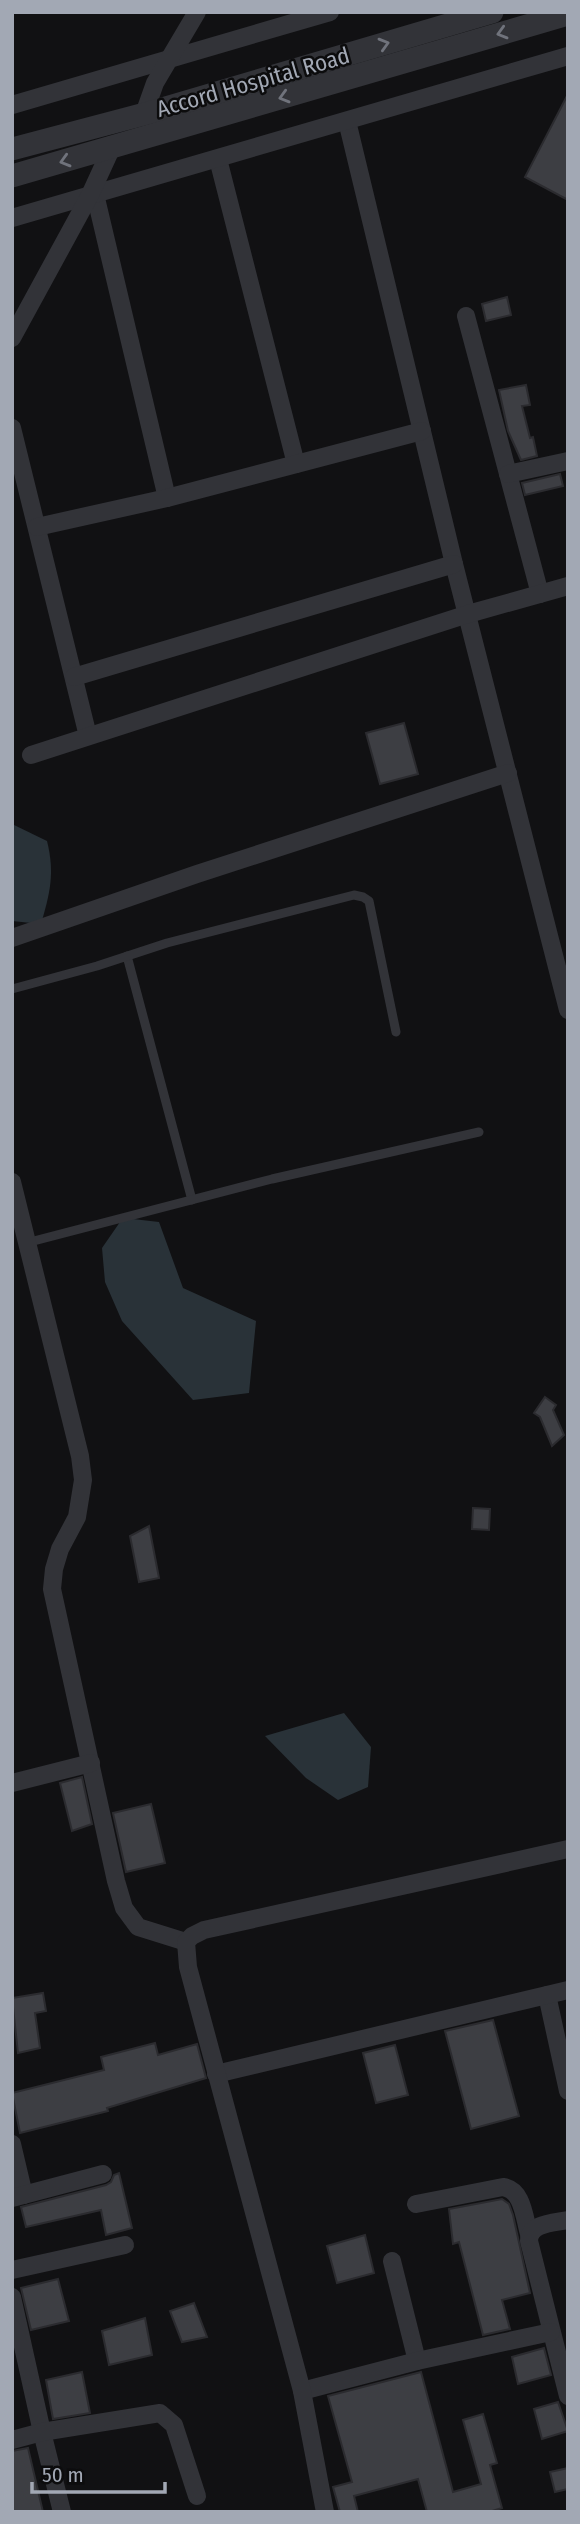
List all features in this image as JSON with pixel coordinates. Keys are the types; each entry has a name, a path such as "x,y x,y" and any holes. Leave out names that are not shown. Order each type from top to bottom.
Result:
{"street":[{"path":"144,114 155,83 197,12"},
{"path":"12,104 330,12"},
{"name":"Accord Hospital Road","path":"12,149 144,114 492,12"},
{"path":"12,176 568,14"},
{"path":"12,218 568,56"},
{"path":"347,121 454,564 568,1010"},
{"path":"12,338 92,194 112,147"},
{"path":"218,159 296,464"},
{"path":"92,194 167,498"},
{"path":"466,316 540,594"},
{"path":"12,428 88,736"},
{"path":"37,527 167,498 422,431"},
{"path":"508,474 568,461"},
{"path":"74,677 454,564"},
{"path":"32,755 468,614 568,586"},
{"path":"12,938 197,874 508,774"},
{"path":"12,1182 19,1241 80,1456 83,1480 77,1517 60,1549 52,1589 124,1908 138,1927 186,1942"},
{"path":"12,1783 91,1763"},
{"path":"326,2512 302,2392 188,1967 186,1942 204,1930 568,1849"},
{"path":"216,2074 568,1990"},
{"path":"547,1995 568,2091"},
{"path":"12,2144 18,2197 103,2174"},
{"path":"416,2204 503,2187 517,2192 568,2396"},
{"path":"529,2234 540,2226 568,2220"},
{"path":"12,2270 125,2245"},
{"path":"392,2261 417,2361"},
{"path":"12,2297 62,2512"},
{"path":"302,2392 417,2361 551,2332"},
{"path":"12,2440 42,2432 160,2413 174,2425 197,2496"}],"lane":[{"path":"12,989 167,943 354,895 369,901 396,1032"},
{"path":"127,956 192,1200"},
{"path":"19,1241 479,1132"}],"shaded area":[{"path":"12,824 47,841 51,863 50,883 41,924 12,921"},
{"path":"133,1219 159,1222 183,1288 256,1321 249,1393 193,1400 122,1321 105,1282 102,1248 120,1222"},
{"path":"344,1713 371,1747 368,1787 338,1800 306,1778 265,1736"}],"building":[{"path":"568,94 568,200 525,177"},
{"path":"507,297 511,315 486,321 482,304"},
{"path":"526,385 530,405 522,406 537,456 521,460 508,431 499,390"},
{"path":"560,474 563,486 525,495 522,483"},
{"path":"404,723 418,774 380,784 366,733"},
{"path":"545,1397 556,1405 553,1410 564,1435 552,1446 540,1417 534,1413"},
{"path":"473,1508 490,1509 489,1530 472,1529"},
{"path":"149,1526 159,1578 139,1582 130,1536"},
{"path":"82,1777 92,1824 72,1831 60,1783"},
{"path":"151,1804 165,1863 126,1872 113,1813"},
{"path":"43,1993 46,2011 35,2013 40,2048 18,2053 12,1998"},
{"path":"493,2020 519,2116 471,2129 445,2031"},
{"path":"155,2043 158,2055 197,2044 206,2078 107,2108 108,2111 20,2133 12,2093 104,2070 101,2057"},
{"path":"395,2045 408,2095 376,2103 363,2053"},
{"path":"119,2173 132,2228 106,2235 101,2210 26,2227 21,2207 106,2185"},
{"path":"502,2199 509,2204 513,2215 530,2293 502,2300 510,2329 483,2335 459,2242 453,2244 449,2209"},
{"path":"365,2235 374,2273 337,2283 327,2246"},
{"path":"58,2279 69,2321 31,2330 21,2288"},
{"path":"194,2303 207,2337 182,2342 170,2311"},
{"path":"145,2318 152,2355 109,2365 102,2331"},
{"path":"544,2348 551,2375 518,2384 512,2357"},
{"path":"82,2372 90,2413 53,2419 46,2380"},
{"path":"421,2372 453,2492 481,2484 463,2420 483,2414 497,2463 490,2465 502,2508 489,2512 427,2512 418,2479 354,2496 358,2512 340,2512 333,2487 352,2482 328,2396"},
{"path":"558,2402 568,2431 542,2439 534,2409"},
{"path":"28,2448 43,2512 12,2512 12,2451"},
{"path":"568,2468 568,2489 555,2492 550,2472"}]}
